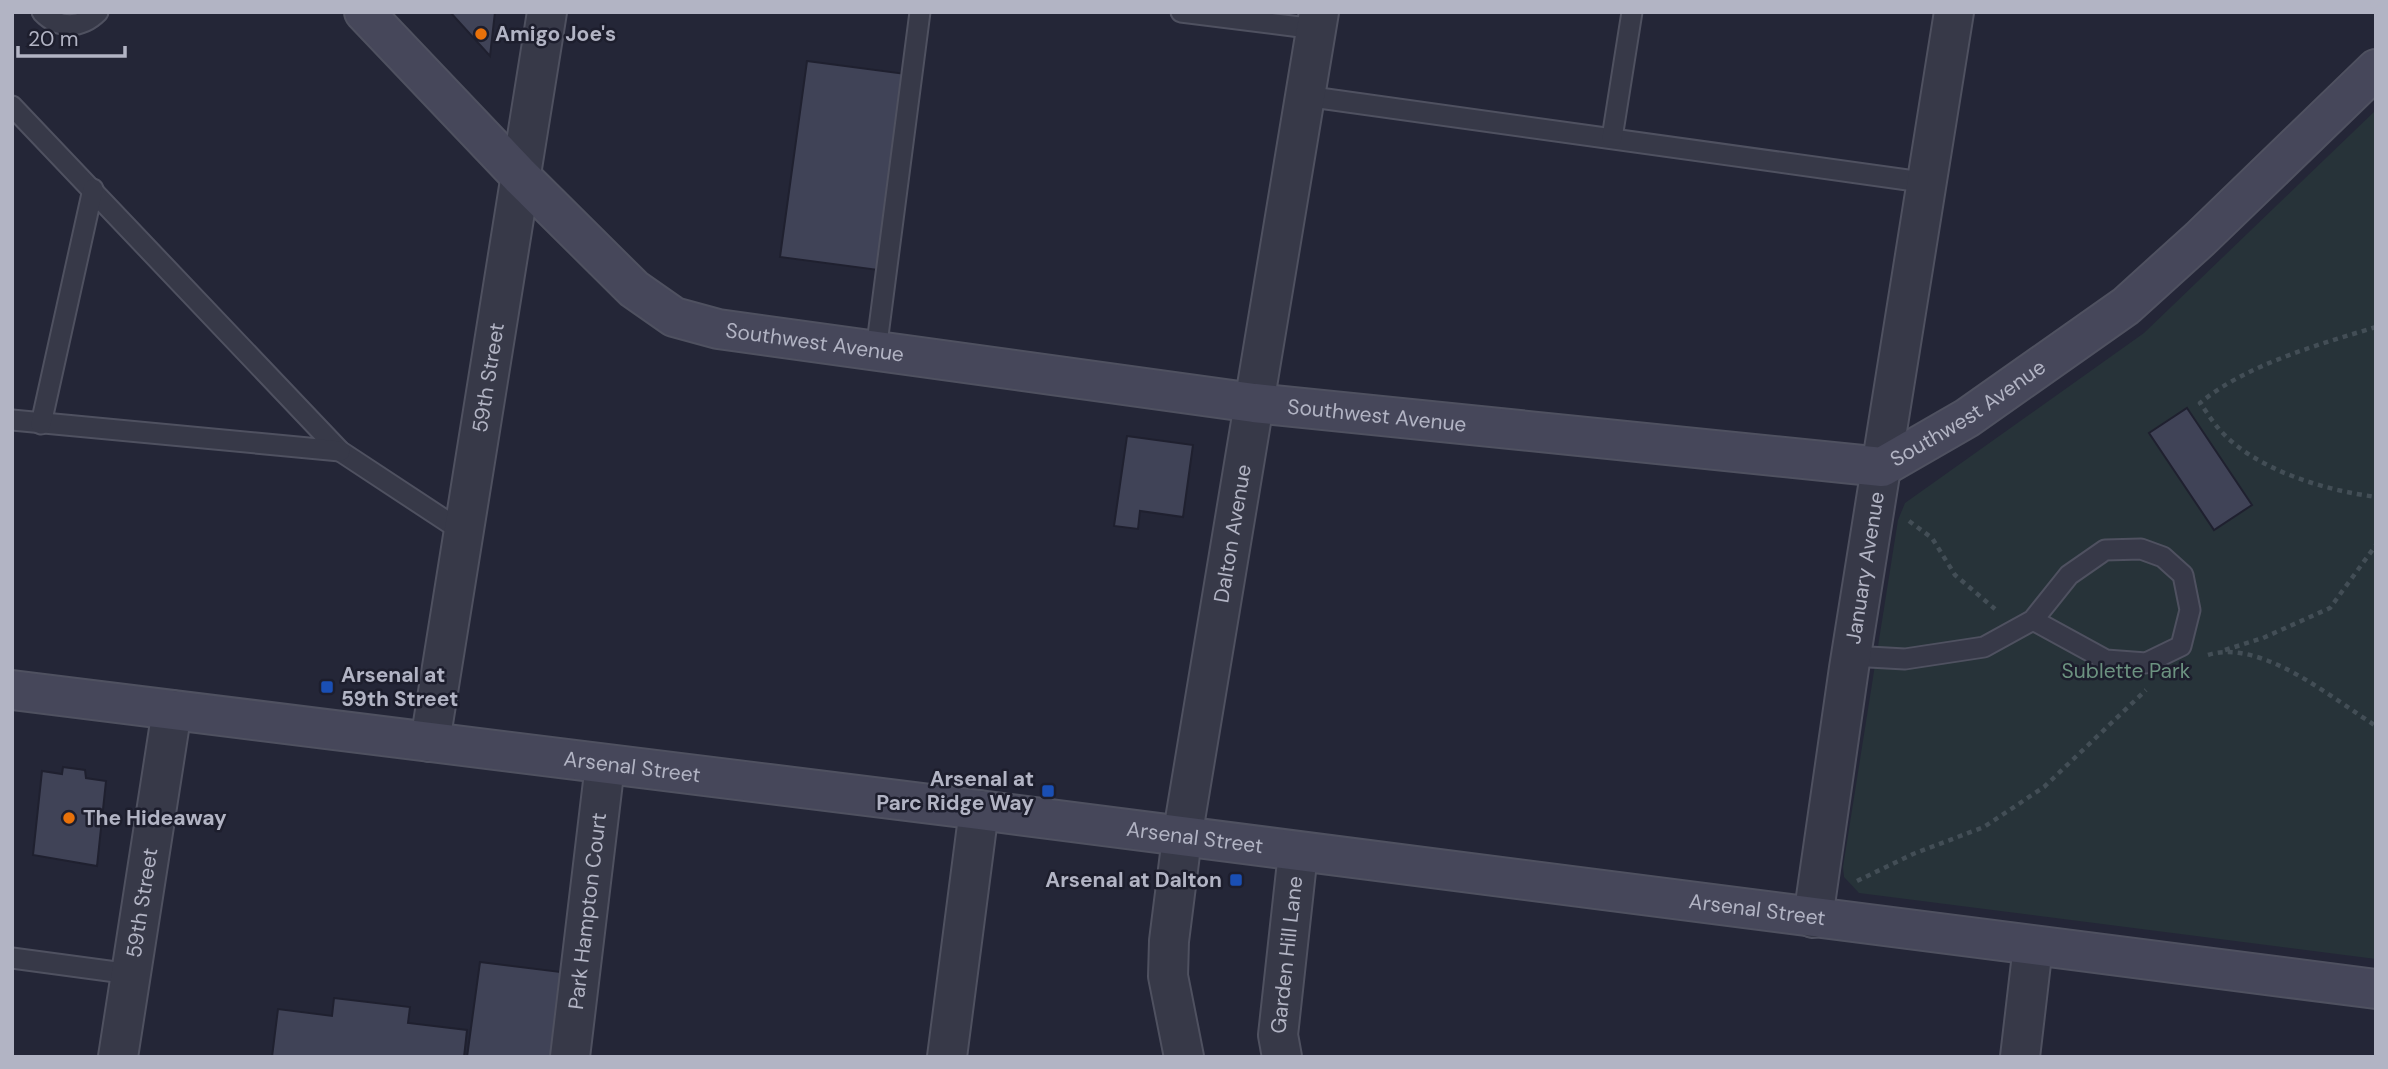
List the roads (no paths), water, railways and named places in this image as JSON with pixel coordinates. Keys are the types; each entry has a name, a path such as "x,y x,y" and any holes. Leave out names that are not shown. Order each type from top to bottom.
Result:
{"main road":[{"name":"Southwest Avenue","path":"364,12 520,176 634,289 674,317 718,328 1254,403 1882,467 1967,418 2126,306 2376,69"},
{"name":"Arsenal Street","path":"12,690 979,810 2376,989"}],"street":[{"name":"59th Street","path":"430,742 547,12"},
{"name":"January Avenue","path":"1813,918 1851,656 1929,183 1954,12"},
{"name":"Dalton Avenue","path":"1184,1057 1168,976 1169,942 1182,838 1318,21"},
{"name":"59th Street","path":"118,1057 172,710"},
{"name":"Park Hampton Court","path":"570,1057 605,765"},
{"path":"947,1057 979,810"},
{"name":"Garden Hill Lane","path":"1282,1057 1278,1035 1298,852"},
{"path":"2020,1057 2033,946"}],"lane":[{"path":"42,12 48,19 69,27 90,20 98,12"},
{"path":"876,351 920,12"},
{"path":"1181,12 1318,21"},
{"path":"1612,138 1632,12"},
{"path":"1305,96 1929,183"},
{"path":"12,106 340,451 463,533"},
{"path":"41,424 93,189"},
{"path":"12,420 340,451"},
{"path":"1851,656 1905,659 1984,648 2028,622 2069,575 2105,550 2141,549 2163,557 2183,575 2190,610 2181,646 2146,663 2106,660 2028,622"},
{"path":"12,958 131,974"}],"place":[{"name":"Amigo Joe's","path":"481,34"},
{"name":"Arsenal at 59th Street","path":"327,687"},
{"name":"Arsenal at Parc Ridge Way","path":"1048,791"},
{"name":"The Hideaway","path":"69,818"},
{"name":"Arsenal at Dalton","path":"1236,880"}],"park label":[{"name":"Sublette Park","path":"2126,671"}]}
